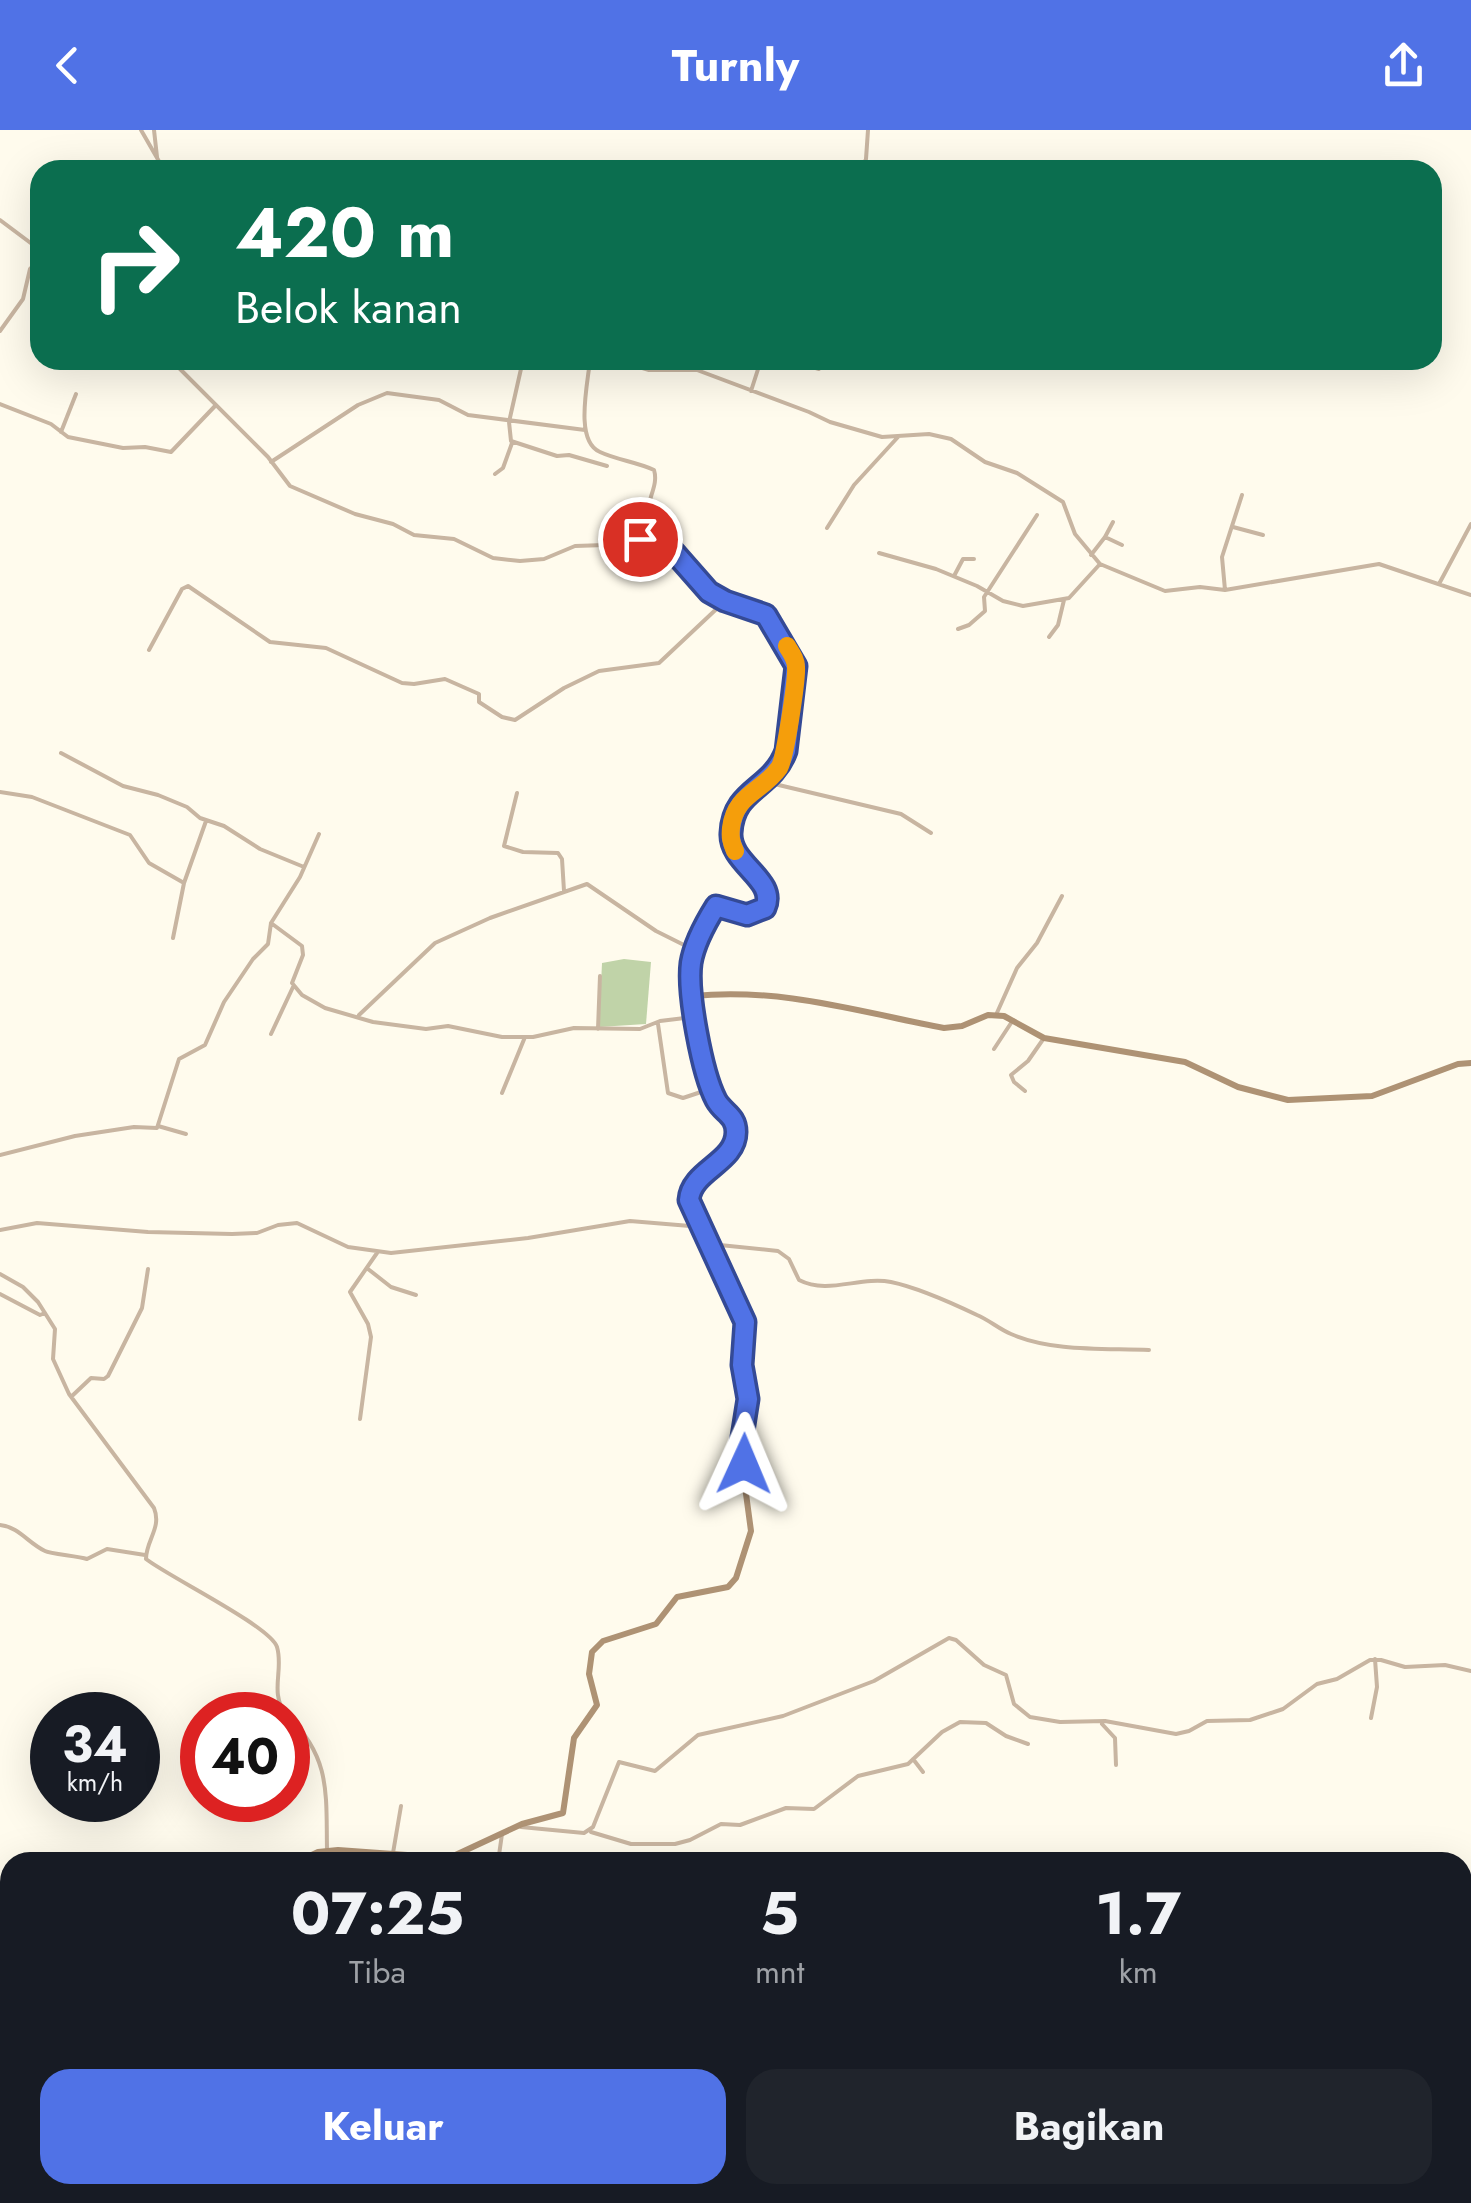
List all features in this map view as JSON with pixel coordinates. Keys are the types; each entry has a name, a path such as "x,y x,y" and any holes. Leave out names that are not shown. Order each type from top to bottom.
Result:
{"street":[{"path":"140,130 156,158"},
{"path":"154,130 156,158"},
{"path":"866,160 868,130"},
{"path":"0,220 30,242"},
{"path":"0,331 23,299 30,269"},
{"path":"181,370 297,491 414,535 454,539 493,558 520,562 544,559 576,546 605,545 658,534"},
{"path":"495,474 503,468 512,443 508,434 521,370"},
{"path":"462,1852 516,1827 564,1811 575,1734 597,1705 589,1674 592,1652 603,1641 656,1624 678,1597 728,1586 736,1578 751,1531 740,1450 748,1399 742,1365 745,1322 689,1200 689,1192 729,1150 736,1135 734,1119 716,1100 712,1088 694,1017 690,982 694,950 716,906 747,915 765,908 768,901 766,888 740,860 731,842 737,806 782,764 795,660 766,615 725,601 700,584 658,534 648,515 656,478 654,470 597,452 588,442 584,430 589,370"},
{"path":"649,370 697,370 830,422 882,437 929,434 950,439 985,462 1017,473 1063,502 1076,534 1100,564 1166,591 1200,587 1225,590 1379,564 1471,595"},
{"path":"752,391 758,370"},
{"path":"60,432 76,394"},
{"path":"271,462 358,405 384,394 439,400 466,414 510,422 584,430"},
{"path":"0,404 90,443 171,452 216,405"},
{"path":"827,528 854,485 898,437"},
{"path":"512,443 607,466"},
{"path":"1225,590 1222,557 1242,495"},
{"path":"958,629 968,626 985,611 984,599 1037,515"},
{"path":"1090,555 1113,522"},
{"path":"1439,584 1471,524"},
{"path":"1232,527 1262,536"},
{"path":"1105,537 1122,545"},
{"path":"879,553 954,576 1003,601 1023,606 1064,600 1075,594 1100,564"},
{"path":"954,576 963,558 974,559"},
{"path":"148,650 182,588 188,586 270,642 331,649 406,684 445,679 479,694 480,702 502,717 515,720 564,688 603,669 660,663 725,601"},
{"path":"1049,637 1058,625 1064,600"},
{"path":"61,752 123,786 187,807 206,822 222,824 260,849 304,867"},
{"path":"766,782 900,814 931,833"},
{"path":"0,792 32,796 130,835 147,861 184,883"},
{"path":"517,793 504,846 523,852 558,853 564,891"},
{"path":"173,938 184,883 206,822"},
{"path":"0,1155 74,1136 134,1127 152,1130 158,1126 179,1059 204,1045 224,1003 269,942 272,923 319,834"},
{"path":"357,1017 435,942 476,923 590,884 632,916 694,950"},
{"path":"996,1015 1019,965 1037,943 1062,896"},
{"path":"271,1034 303,956 302,946 272,923"},
{"path":"598,1030 600,976"},
{"path":"293,987 325,1008 386,1024 429,1029 448,1026 502,1037 525,1038 570,1029 640,1029 694,1017"},
{"path":"694,996 752,994 818,1000 944,1028 996,1015 1044,1038 1185,1062 1238,1088 1288,1100 1372,1096 1458,1064 1471,1064"},
{"path":"994,1049 1013,1020"},
{"path":"658,1024 668,1094 683,1098 712,1088"},
{"path":"502,1093 525,1038"},
{"path":"1025,1091 1011,1075 1026,1063 1044,1038"},
{"path":"158,1126 186,1134"},
{"path":"0,1230 37,1223 232,1234 257,1233 297,1223 348,1247 377,1253 528,1238 630,1221 702,1227"},
{"path":"710,1244 778,1251 789,1258 800,1280 814,1286 874,1280 898,1284 976,1314 1026,1339 1072,1347 1149,1350"},
{"path":"360,1418 370,1337 368,1324 350,1292 377,1253"},
{"path":"71,1397 91,1378 108,1376 142,1308 148,1269"},
{"path":"368,1269 392,1288 416,1295"},
{"path":"0,1274 23,1287 45,1313 56,1331 54,1362 71,1397 156,1513 156,1527 145,1556"},
{"path":"0,1294 45,1313"},
{"path":"0,1525 11,1526 50,1553 87,1558 109,1549 145,1556 274,1641 277,1692"},
{"path":"516,1827 584,1834 593,1827 618,1762 654,1772 698,1735 783,1716 874,1682 949,1638 1006,1675 1012,1699 1024,1714 1050,1722 1098,1721 1176,1734 1208,1721 1255,1719 1287,1707 1318,1684 1375,1660 1405,1667 1449,1665 1471,1670"},
{"path":"1372,1718 1375,1660"},
{"path":"1098,1721 1114,1738 1116,1765"},
{"path":"586,1830 630,1844 682,1843 721,1824 740,1825 786,1808 814,1809 858,1776 903,1766 942,1732 960,1722 986,1723 1028,1744"},
{"path":"310,1741 322,1767 328,1851 350,1852"},
{"path":"914,1759 922,1772"},
{"path":"393,1852 401,1806"},
{"path":"499,1852 502,1834"}],"green space":[{"path":"624,959 651,962 646,1024 599,1027 602,963"}],"slow traffic":[{"path":"735,851 731,830 737,806 776,772 786,751 796,673 795,660 787,646"}],"route":[{"path":"640,539 658,534 709,592 766,615 796,666 782,764 766,782 744,796 731,830 731,842 740,860 766,888 768,901 765,908 747,915 716,906 691,961 690,982 702,1058 716,1100 734,1119 736,1135 729,1150 691,1188 688,1196 745,1322 742,1365 748,1399 740,1450 744,1464"}]}
